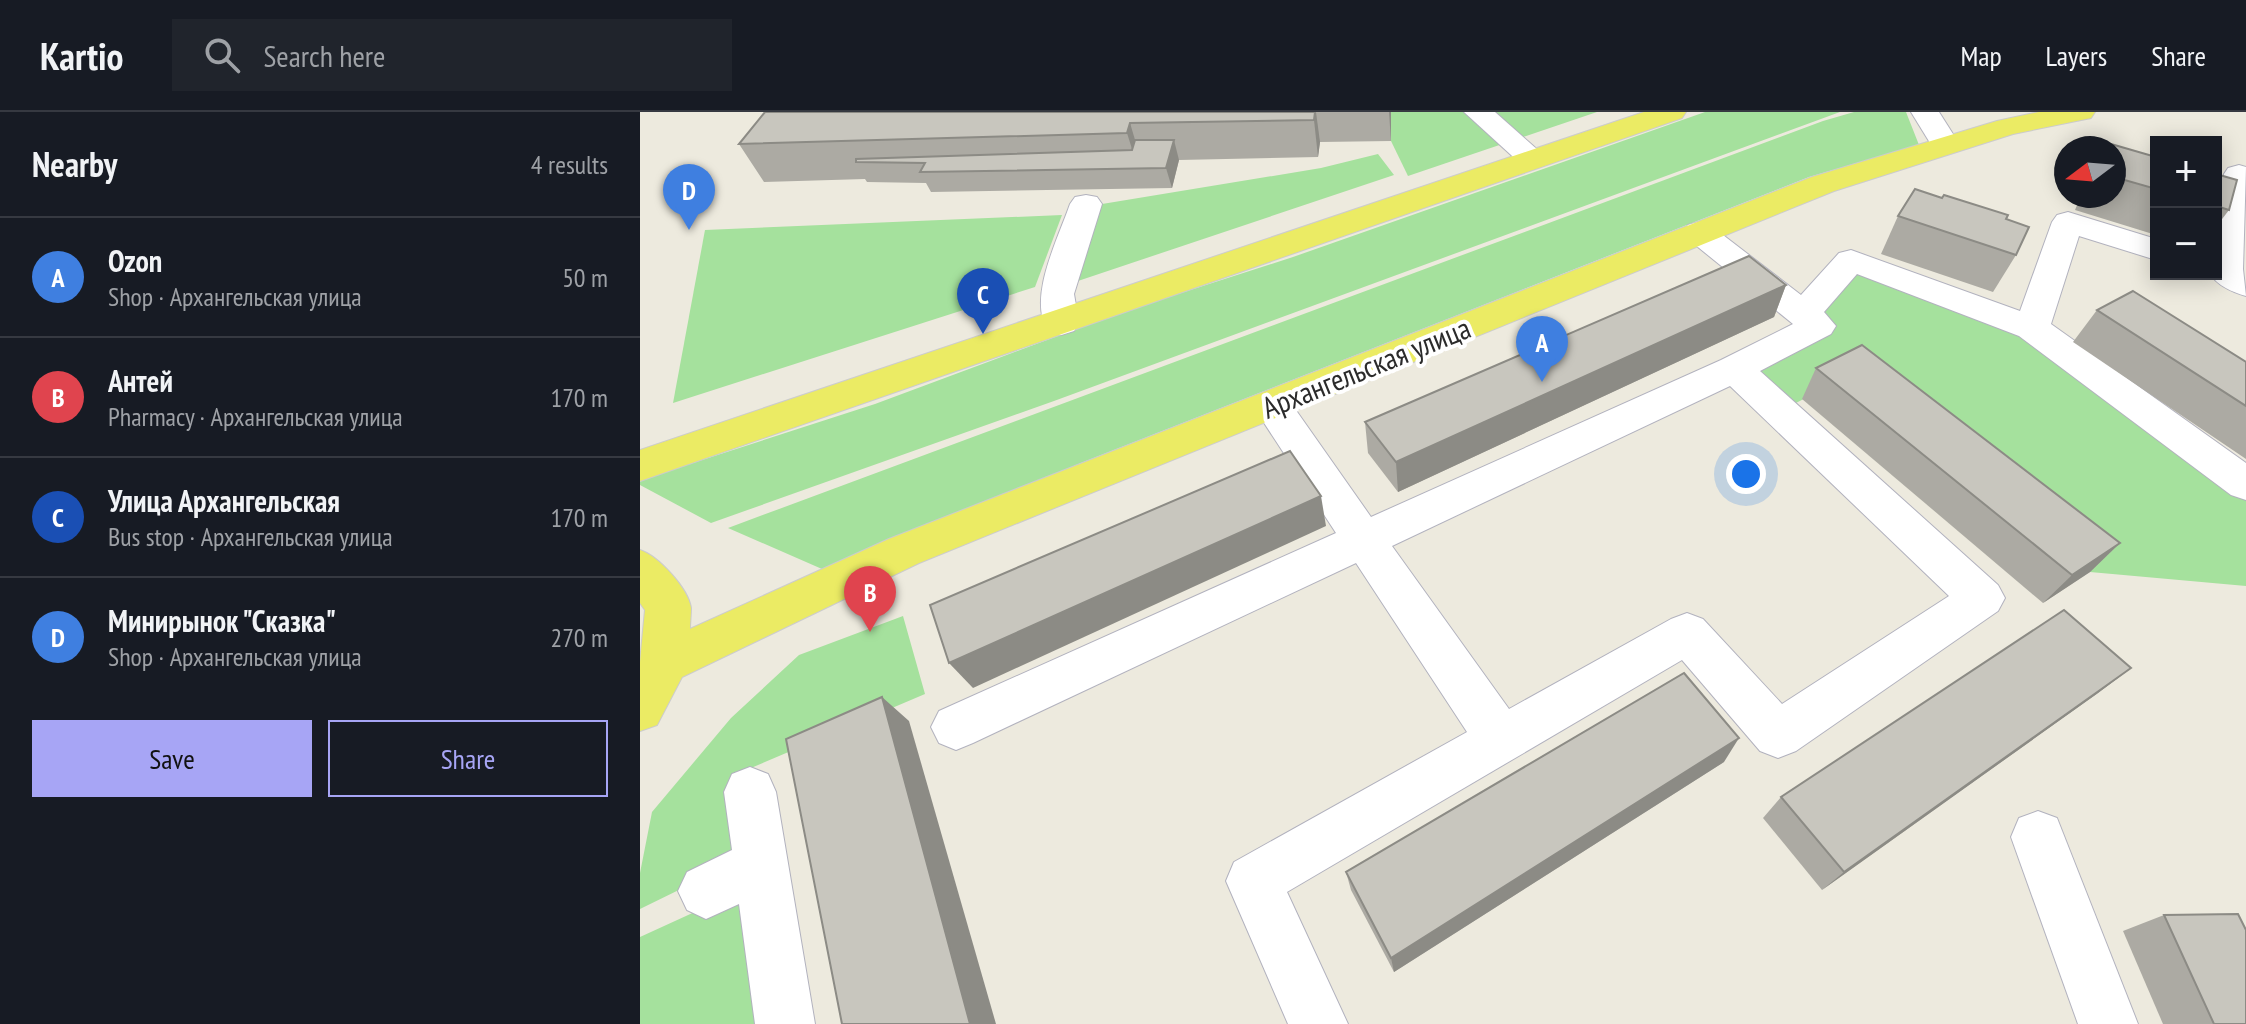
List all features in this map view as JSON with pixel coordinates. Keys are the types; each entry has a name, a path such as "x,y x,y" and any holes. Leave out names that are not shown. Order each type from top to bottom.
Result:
{"main road":[{"path":"640,466 1672,112"},
{"name":"Архангельская улица","path":"665,662 904,551 1272,406 1699,232 1823,184 1945,145 2007,127 2081,112"},
{"path":"640,568 668,606 665,662 640,709"}],"street":[{"path":"1478,112 1533,159"},
{"path":"1925,112 1945,145"},
{"path":"2229,276 2239,174 2246,176"},
{"path":"1061,323 1057,294 1086,204"},
{"path":"2032,328 2068,222 2150,248"},
{"path":"956,727 1734,369 1818,326 1699,232"},
{"path":"1803,314 1851,260 2032,328 2246,484"},
{"path":"1318,1024 1253,881 1687,633 1778,735 1982,598 1734,369"},
{"path":"1272,406 1500,738"},
{"path":"750,792 785,1024"},
{"path":"2038,837 2108,1024"},
{"path":"706,891 761,864"}],"green space":[{"path":"1391,112 1597,112 1408,176 1391,141"},
{"path":"1705,112 1840,112 1054,401 711,523 640,485 640,480 875,404 1125,311 1293,257"},
{"path":"1854,112 1906,112 1919,145 1809,177 1086,461 822,569 728,528 1823,121"},
{"path":"1378,154 1394,175 1072,283 1096,205 1321,168"},
{"path":"1062,215 1035,287 673,403 705,230"},
{"path":"1856,268 2027,333 2246,493 2246,586 2090,572 1847,377 1788,407 1749,371 1814,315"},
{"path":"903,616 925,694 732,776 738,861 640,909 640,873 652,812 731,718 799,655"},
{"path":"745,889 763,1024 640,1024 640,937"}],"building":[{"path":"765,112 1315,112 1314,120 1130,123 1127,133 739,144"},
{"path":"1135,140 1174,140 1166,168 920,172 925,163 856,162 856,159 1132,150"},
{"path":"2126,148 2150,155 2150,187 2126,180"},
{"path":"2222,176 2237,180 2229,210 2222,208"},
{"path":"1915,189 2008,215 2006,219 2029,227 2016,255 1898,216"},
{"path":"1749,256 1786,285 1396,462 1365,422"},
{"path":"2133,291 2246,362 2246,406 2097,310"},
{"path":"1862,345 2120,543 2072,575 1816,368"},
{"path":"1290,451 1321,496 949,663 930,605"},
{"path":"2064,610 2131,668 1844,872 1781,797"},
{"path":"1684,673 1739,738 1391,958 1346,872"},
{"path":"882,697 970,1024 842,1024 786,739"},
{"path":"2238,914 2246,930 2246,1024 2214,1024 2164,915"}],"place":[{"name":"Минирынок \"Сказка\"","path":"689,230"},
{"name":"Улица Архангельская","path":"983,334"},
{"name":"Ozon","path":"1542,382"},
{"name":"Антей","path":"870,632"}]}
